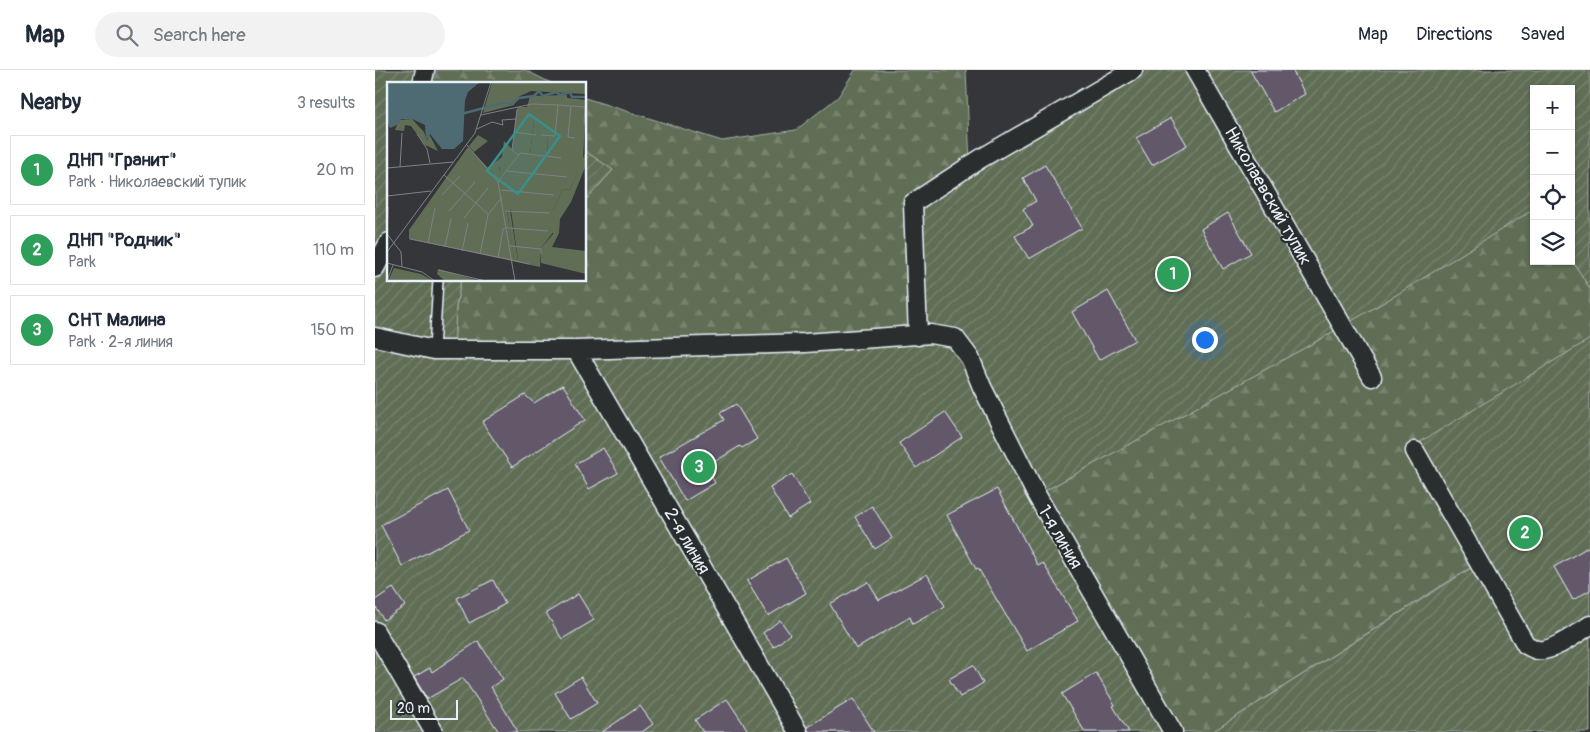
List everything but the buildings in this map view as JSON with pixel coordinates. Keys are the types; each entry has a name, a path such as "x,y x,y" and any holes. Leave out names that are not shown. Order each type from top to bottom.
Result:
{"street":[{"path":"375,337 434,350 576,350 918,336 913,203 980,158 1133,70"},
{"name":"Николаевский тупик","path":"1195,70 1372,377"},
{"path":"375,268 387,246"},
{"name":"1-я линия","path":"918,336 930,334 955,338 969,358 1036,494 1173,732"},
{"name":"2-я линия","path":"576,350 798,732"},
{"path":"1415,452 1526,645 1536,650 1544,650 1553,647 1590,626"},
{"path":"375,631 434,732"}],"lane":[{"path":"434,350 438,281"}],"green space":[{"path":"375,70 425,70 422,82 387,82 387,281 461,281 456,307 454,350 917,334 913,203 1133,70 1590,70 1590,289 1575,265 1575,85 1530,85 1530,211 1396,295 1317,341 1039,494 1175,732 375,732"},
{"path":"425,70 525,70 549,82 422,82"},
{"path":"855,70 966,70 970,165 917,334 454,350 456,307 461,281 586,281 586,200 613,170 586,152 586,98 722,141 796,130 838,97"},
{"path":"586,152 613,170 586,200"},
{"path":"1530,211 1530,265 1575,265 1590,289 1590,339 1413,447 1476,564 1212,732 1175,732 1039,494 1317,341 1396,295"},
{"path":"1590,339 1590,732 1212,732 1476,565 1412,447"}],"place":[{"name":"ДНП \"Гранит\"","path":"1173,274"},
{"name":"СНТ Малина","path":"699,467"},
{"name":"ДНП \"Родник\"","path":"1525,533"}]}
